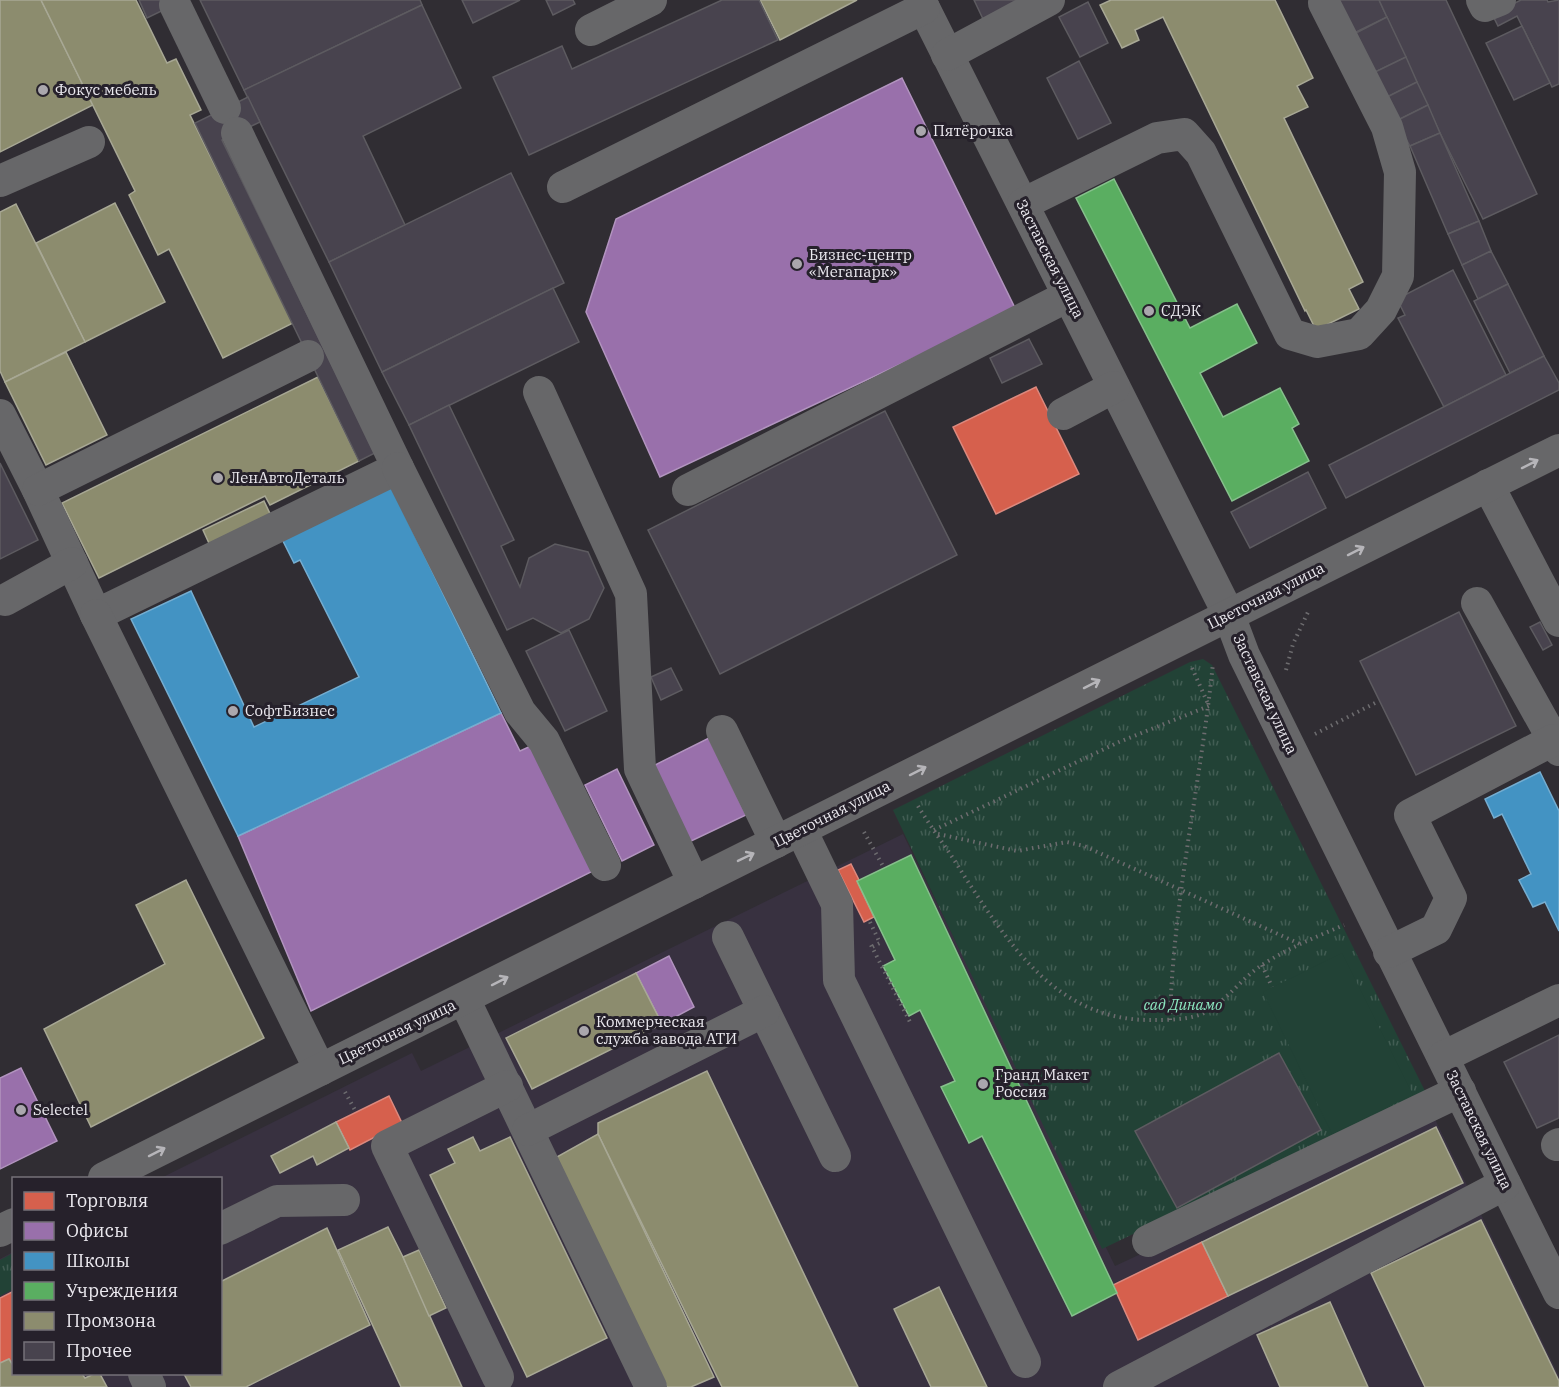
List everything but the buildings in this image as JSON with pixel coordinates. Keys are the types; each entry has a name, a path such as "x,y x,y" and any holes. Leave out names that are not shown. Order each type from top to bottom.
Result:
{"street":[{"path":"591,30 651,0"},
{"path":"947,55 1048,0"},
{"path":"1482,0 1485,6 1500,0"},
{"path":"1023,204 1156,138 1184,134 1202,153 1290,334 1317,342 1359,334 1381,310 1398,276 1400,172 1387,127 1324,3"},
{"path":"563,187 922,4"},
{"name":"Заставская улица","path":"922,4 1229,615 1244,655 1559,1293"},
{"path":"175,5 231,120 323,349 398,468 520,712 544,741 605,865"},
{"path":"0,181 89,142"},
{"path":"688,490 1068,296"},
{"path":"38,490 323,349"},
{"path":"1063,414 1114,387"},
{"path":"539,392 632,594 640,769 694,883"},
{"path":"0,415 38,490 96,615 330,1077"},
{"name":"Цветочная улица","path":"123,1174 330,1077 464,999 1559,450"},
{"path":"96,615 398,468"},
{"path":"1488,485 1559,621"},
{"path":"5,600 72,563"},
{"path":"1389,952 1436,929 1451,898 1410,815 1556,745 1478,603"},
{"path":"722,731 787,837 838,948 839,980 1025,1362"},
{"path":"728,937 835,1156"},
{"path":"464,999 651,1387"},
{"path":"1443,1057 1559,1000"},
{"path":"528,1130 764,1011"},
{"path":"498,1377 387,1146 507,1086"},
{"path":"1148,1241 1460,1091"},
{"path":"1119,1387 1504,1184"},
{"path":"222,1228 277,1201 344,1200"}],"path":[{"path":"1285,671 1300,626 1312,603"},
{"path":"1188,659 1209,706"},
{"path":"1170,1020 1171,970 1209,706 1213,659"},
{"path":"1309,737 1379,701"},
{"path":"936,832 1119,742 1209,706"},
{"path":"913,797 1005,936 1023,959 1059,992 1081,1005 1109,1015 1138,1020 1170,1020 1199,1016 1214,1008 1243,979 1262,965 1300,944 1347,923"},
{"path":"861,826 884,868"},
{"path":"936,832 1017,851 1067,842 1084,846 1300,944"},
{"path":"868,919 880,943 872,947"},
{"path":"1262,965 1272,987"},
{"path":"330,1077 356,1112"}],"shaded area":[{"path":"903,834 1115,1266 1434,1117 1559,1376 1559,1387 0,1387 0,1259 12,1253 12,1375 222,1375 222,1177 163,1177 412,1053 421,1071"}],"green space":[{"name":"сад Динамо","path":"1203,659 1212,665 1426,1093 1102,1249 893,810 1190,662"},
{"path":"1342,953 1413,1095 1332,1134 1263,992"},
{"path":"12,1254 12,1290 0,1296 0,1260"}],"place":[{"name":"Фокус мебель","path":"43,90"},
{"name":"Пятёрочка","path":"921,131"},
{"name":"Бизнес-центр «Мегапарк»","path":"797,264"},
{"name":"СДЭК","path":"1149,311"},
{"name":"ЛенАвтоДеталь","path":"218,478"},
{"name":"СофтБизнес","path":"233,711"},
{"name":"Коммерческая служба завода АТИ","path":"584,1031"},
{"name":"Гранд Макет Россия","path":"983,1084"},
{"name":"Selectel","path":"21,1110"}]}
